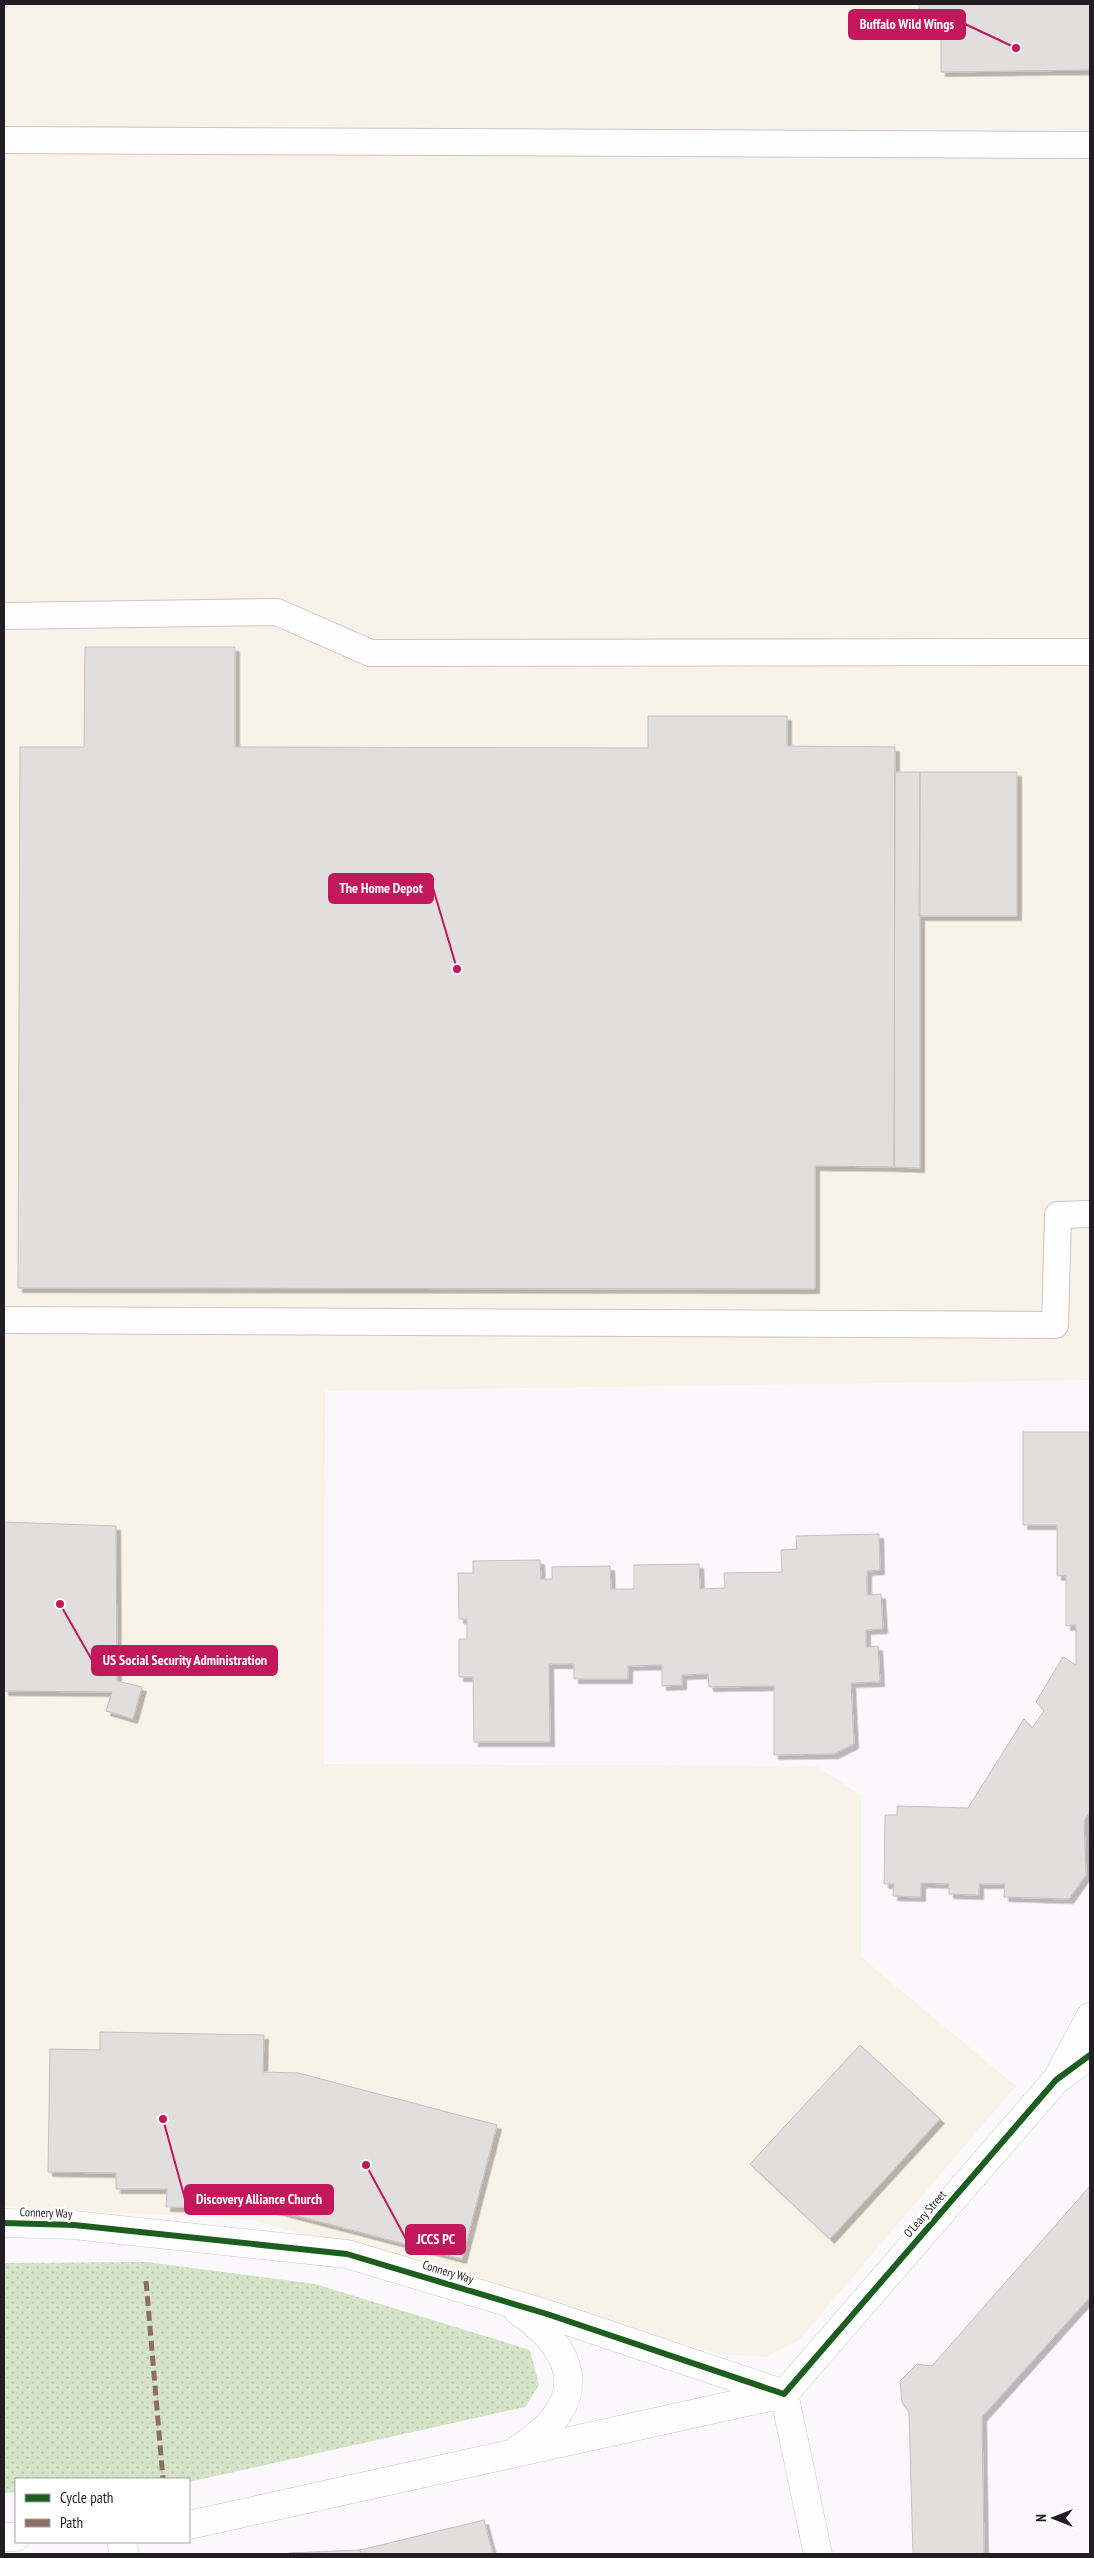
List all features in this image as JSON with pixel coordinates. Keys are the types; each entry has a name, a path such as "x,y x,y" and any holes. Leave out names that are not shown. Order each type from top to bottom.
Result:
{"street":[{"name":"O'Leary Street","path":"784,2394 1056,2080 1090,2017"},
{"name":"O'Leary Street","path":"1056,2080 1090,2055"},
{"name":"Connery Way","path":"4,2223 74,2225 347,2254 503,2300 784,2394"},
{"path":"503,2300 537,2323 547,2334 564,2357 568,2372 566,2397 552,2421 510,2455"},
{"path":"190,2525 784,2394 818,2554"}],"lane":[{"path":"4,140 1090,145"},
{"path":"4,616 277,612 370,653 1090,652"},
{"path":"4,1320 1055,1325 1058,1215 1090,1214"}],"shaded area":[{"path":"4,4 1090,4 1090,1380 325,1391 324,1764 816,1766 861,1795 861,1957 1016,2086 799,2340 766,2357 719,2354 253,2220 4,2206"}],"green space":[{"path":"147,2262 315,2284 530,2350 539,2385 525,2407 190,2482 190,2478 15,2478 15,2492 4,2493 4,2263"}],"building":[{"path":"919,4 1090,4 1090,70 941,72 941,27 919,27"},
{"path":"85,647 235,647 235,747 648,748 648,716 787,716 787,746 895,747 894,1167 815,1166 815,1289 18,1288 20,747 84,747"},
{"path":"895,772 920,772 920,1168 894,1167"},
{"path":"920,772 1017,772 1017,916 919,916"},
{"path":"1023,1432 1090,1432 1090,1811 1084,1821 1086,1875 1069,1899 1004,1897 1005,1884 979,1884 979,1895 949,1894 949,1884 921,1883 921,1897 893,1896 894,1884 884,1884 885,1815 897,1815 897,1806 968,1808 1024,1719 1032,1728 1044,1711 1036,1702 1063,1657 1076,1665 1076,1625 1066,1626 1066,1575 1057,1576 1057,1525 1023,1525"},
{"path":"4,1522 116,1526 117,1681 142,1687 133,1719 106,1711 112,1692 4,1691"},
{"path":"879,1534 880,1570 867,1571 867,1595 881,1594 883,1629 866,1630 866,1647 878,1646 880,1682 851,1683 854,1744 834,1754 774,1755 774,1686 709,1687 708,1674 682,1675 682,1685 662,1686 662,1665 628,1666 628,1679 574,1679 574,1664 549,1664 550,1742 474,1742 473,1677 459,1677 459,1639 467,1639 467,1619 459,1619 458,1573 473,1573 473,1561 540,1560 541,1579 552,1579 552,1567 610,1566 611,1589 634,1589 634,1565 699,1564 700,1589 725,1588 724,1573 782,1572 781,1550 797,1549 796,1536"},
{"path":"100,2032 264,2035 263,2072 298,2073 497,2125 462,2259 267,2208 166,2207 167,2189 116,2189 116,2173 48,2172 50,2049 100,2050"},
{"path":"860,2045 940,2119 830,2239 750,2164"},
{"path":"1090,2186 1090,2297 982,2417 984,2554 913,2554 909,2412 902,2403 900,2381 917,2364 932,2366"},
{"path":"484,2520 493,2554 361,2554 360,2550"},
{"path":"360,2550 361,2554 289,2553"}],"marked path":[{"path":"146,2281 163,2478"}],"cycle path":[{"path":"4,2223 74,2225 347,2254 547,2314 784,2394 1056,2080 1090,2055"}],"place":[{"name":"Buffalo Wild Wings","path":"1016,48"},
{"name":"The Home Depot","path":"457,969"},
{"name":"US Social Security Administration","path":"60,1604"},
{"name":"Discovery Alliance Church","path":"163,2119"},
{"name":"JCCS PC","path":"366,2165"}]}
